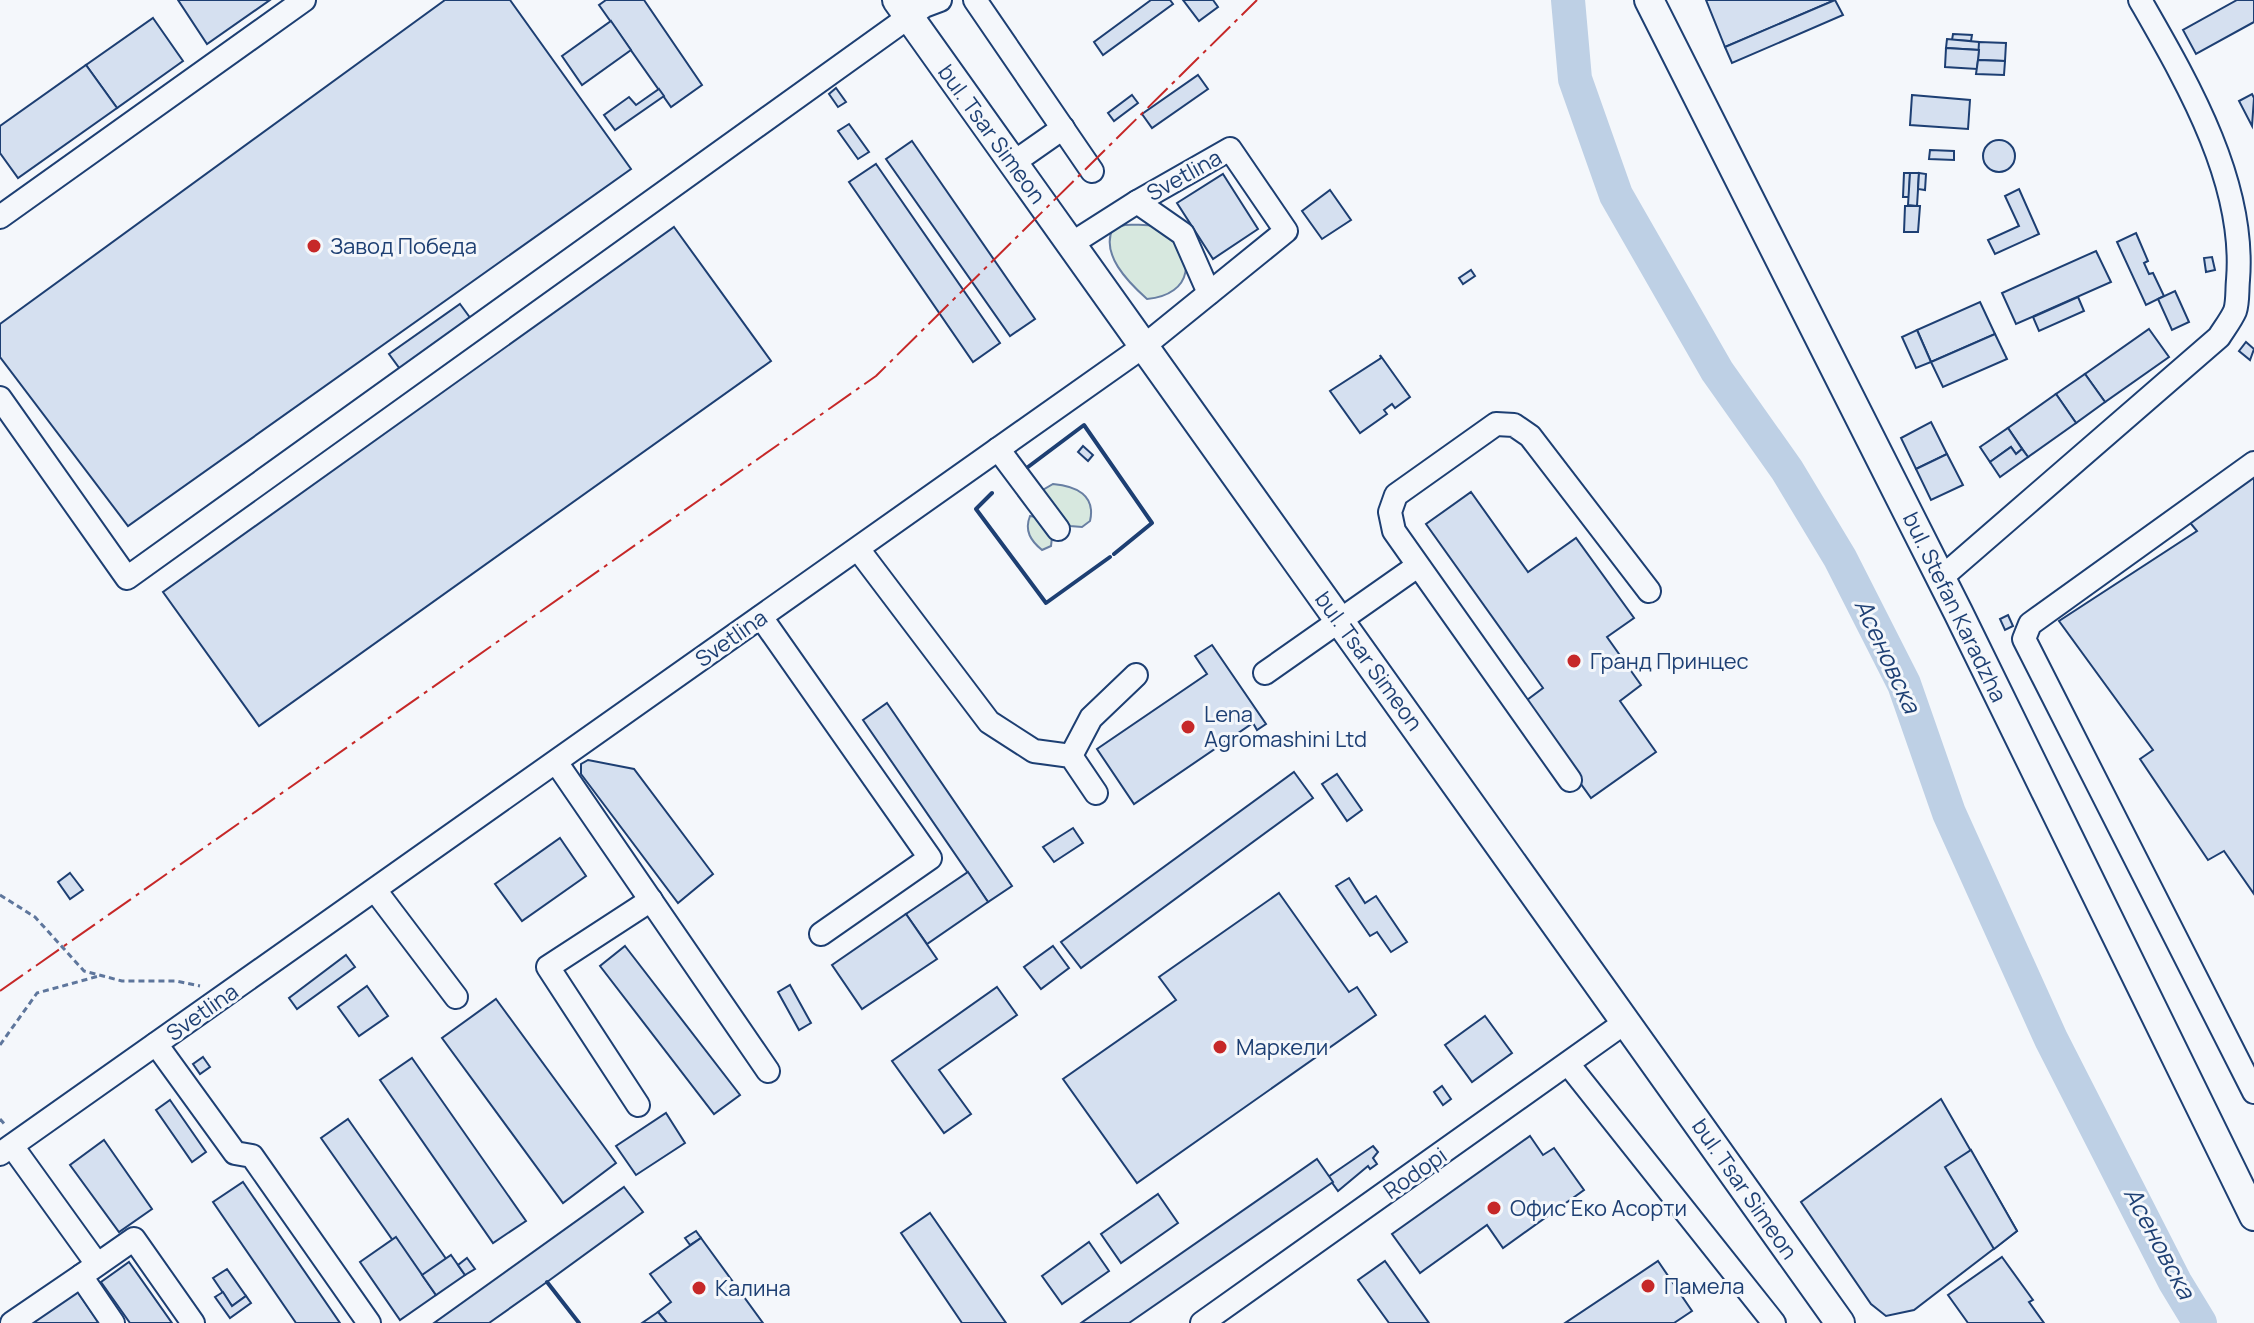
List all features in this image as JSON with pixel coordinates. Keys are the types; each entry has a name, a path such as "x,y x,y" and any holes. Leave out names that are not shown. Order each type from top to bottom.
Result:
{"main road":[{"name":"bul. Stefan Karadzha","path":"1649,0 1941,578 2254,1216"},
{"name":"bul. Tsar Simeon","path":"903,8 1840,1323"}],"street":[{"path":"0,217 304,0"},
{"path":"0,398 127,578 903,8 940,0"},
{"path":"975,0 1092,171"},
{"path":"1941,578 2219,337 2235,309 2239,265 2233,212 2219,160 2171,55 2140,0"},
{"path":"1013,163 1063,128"},
{"name":"Svetlina","path":"6,1150 1144,346 1286,231 1230,149 1137,202"},
{"path":"1071,244 1137,202 1183,234 1209,293"},
{"path":"1570,780 1416,567 1394,531 1390,512 1396,495 1496,424 1514,425 1530,436 1649,591"},
{"path":"998,449 1058,529"},
{"path":"2254,463 2030,624 2024,639 2254,1092"},
{"path":"858,549 989,722 1034,751 1071,756 1096,793"},
{"path":"1265,673 1416,567"},
{"path":"761,617 930,858 821,934"},
{"path":"1071,756 1091,718 1136,675"},
{"path":"556,762 768,1071"},
{"path":"375,890 456,997"},
{"path":"638,1105 548,967 651,900"},
{"name":"Rodopi","path":"1202,1323 1627,1021"},
{"path":"156,1044 235,1153 252,1156 369,1323"},
{"path":"1569,1065 1774,1323"},
{"path":"6,1150 89,1270 113,1323"},
{"path":"12,1323 134,1239 193,1323"}],"path":[{"path":"0,895 35,917 84,971 122,981 176,981 229,993"},
{"path":"0,1045 37,993 100,976"}],"shaded area":[{"path":"1125,225 1155,226 1174,240 1182,251 1185,272 1182,282 1174,290 1147,299 1124,276 1113,257 1110,238 1113,228"},
{"path":"1053,484 1069,487 1087,498 1090,521 1082,527 1070,526 1041,491"},
{"path":"1030,516 1036,517 1052,537 1051,546 1042,550 1032,539 1028,531"}],"building":[{"path":"178,0 270,0 207,44"},
{"name":"Завод Победа","path":"445,0 510,0 631,169 128,526 0,357 0,324"},
{"path":"606,0 644,0 702,85 671,107 599,5"},
{"path":"1151,0 1170,0 1173,4 1103,55 1094,42"},
{"path":"1183,0 1213,0 1218,7 1199,21"},
{"path":"1706,0 1835,0 1725,47"},
{"path":"1835,0 1843,15 1732,63 1725,47"},
{"path":"2237,0 2254,0 2254,22 2196,54 2183,30"},
{"path":"153,18 183,61 117,108 86,65"},
{"path":"611,21 631,50 582,85 562,56"},
{"path":"1953,34 1972,35 1971,41 1952,40"},
{"path":"1947,39 1979,42 1979,50 1946,48"},
{"path":"1979,42 2006,43 2005,61 1978,60"},
{"path":"1946,48 1979,50 1977,69 1945,67"},
{"path":"1978,60 2005,61 2004,75 1976,74"},
{"path":"86,65 117,108 18,178 0,153 0,126"},
{"path":"1198,75 1208,89 1152,128 1142,114"},
{"path":"836,88 846,102 838,107 829,94"},
{"path":"659,89 664,96 615,130 604,115 629,97 636,105"},
{"path":"2252,94 2254,98 2252,126 2239,101"},
{"path":"1132,95 1138,103 1114,121 1108,113"},
{"path":"1912,95 1970,100 1968,129 1910,125"},
{"path":"849,124 869,152 858,159 838,131"},
{"path":"1999,140 2010,145 2015,156 2010,167 1999,172 1988,167 1983,156 1988,145"},
{"path":"912,141 1035,319 1010,336 886,159"},
{"path":"1930,150 1954,151 1954,160 1929,159"},
{"path":"876,164 1000,343 973,362 849,182"},
{"path":"1904,173 1910,173 1909,197 1903,197"},
{"path":"1910,173 1919,173 1917,206 1908,205"},
{"path":"1919,173 1926,174 1925,190 1918,189"},
{"path":"1223,174 1258,229 1213,259 1177,203"},
{"path":"2019,189 2039,234 1995,254 1988,240 2019,226 2005,196"},
{"path":"1330,190 1351,220 1322,239 1302,211"},
{"path":"1905,206 1920,206 1918,232 1904,232"},
{"path":"674,227 771,361 259,726 163,592"},
{"path":"2136,233 2148,261 2144,263 2149,274 2153,273 2164,296 2146,305 2117,242"},
{"path":"2096,251 2111,282 2016,324 2002,293"},
{"path":"2212,257 2215,270 2206,272 2204,258"},
{"path":"1471,270 1475,276 1463,284 1459,278"},
{"path":"2175,291 2189,322 2172,330 2158,299"},
{"path":"2078,297 2084,311 2039,331 2033,317"},
{"path":"1980,302 1995,334 1931,362 1917,330"},
{"path":"460,304 471,319 400,369 389,354"},
{"path":"2149,329 2169,357 2105,402 2085,374"},
{"path":"1917,330 1931,362 1916,368 1902,337"},
{"path":"1995,334 2007,359 1943,387 1931,362"},
{"path":"2246,342 2254,349 2250,360 2239,351"},
{"path":"1380,355 1410,397 1395,408 1392,404 1384,410 1387,414 1360,433 1330,391 1381,358"},
{"path":"2085,374 2105,402 2076,423 2056,394"},
{"path":"2056,394 2076,423 2028,457 2008,428"},
{"path":"1931,422 1947,454 1916,469 1901,438"},
{"path":"2008,428 2022,449 2016,454 2011,447 1990,462 1980,447"},
{"path":"1083,446 1093,455 1088,461 1078,452"},
{"path":"2011,447 2016,454 2022,449 2028,457 2000,477 1990,462"},
{"path":"1947,454 1963,485 1931,500 1916,469"},
{"path":"2254,474 2254,894 2224,851 2208,860 2140,759 2153,750 2059,621 2197,531 2187,519"},
{"name":"Гранд Принцес","path":"1471,492 1528,572 1576,538 1634,618 1607,637 1641,685 1620,701 1656,752 1591,798 1523,703 1543,688 1426,524"},
{"path":"2008,615 2013,626 2005,630 2000,619"},
{"name":"Lena Agromashini Ltd","path":"1212,645 1266,724 1257,730 1253,723 1134,804 1097,749 1207,674 1195,656"},
{"path":"887,703 1012,886 988,902 863,720"},
{"path":"588,760 634,769 713,874 678,903 581,774 581,764"},
{"path":"1294,772 1313,798 1081,968 1061,942"},
{"path":"1337,774 1362,810 1347,821 1322,784"},
{"path":"1073,828 1083,843 1054,862 1043,847"},
{"path":"560,838 586,876 522,921 495,884"},
{"path":"968,872 988,902 927,944 906,914"},
{"path":"70,873 83,890 70,899 58,882"},
{"path":"1349,878 1365,903 1376,896 1407,942 1391,952 1377,932 1370,936 1336,886"},
{"name":"Маркели","path":"1279,893 1349,992 1357,987 1376,1015 1137,1183 1063,1079 1176,1000 1159,977"},
{"path":"906,914 937,959 862,1009 832,965"},
{"path":"625,946 740,1095 714,1114 600,966"},
{"path":"1053,946 1069,968 1041,989 1024,967"},
{"path":"346,955 355,967 297,1009 289,998"},
{"path":"790,985 811,1023 799,1030 778,992"},
{"path":"367,986 388,1016 359,1036 338,1007"},
{"path":"997,987 1017,1015 939,1070 971,1114 944,1133 892,1061"},
{"path":"496,999 616,1163 563,1203 442,1038"},
{"path":"1485,1016 1512,1053 1472,1082 1445,1045"},
{"path":"203,1057 210,1067 200,1074 193,1064"},
{"path":"412,1058 526,1221 493,1243 380,1080"},
{"path":"1442,1086 1451,1099 1443,1105 1434,1092"},
{"path":"1941,1099 2017,1231 1914,1310 1886,1316 1871,1304 1801,1202"},
{"path":"170,1100 206,1152 192,1162 156,1110"},
{"path":"666,1113 685,1143 636,1175 616,1146"},
{"path":"348,1119 449,1263 422,1282 321,1138"},
{"name":"Офис Еко Асорти","path":"1530,1136 1543,1155 1554,1148 1584,1190 1503,1248 1487,1225 1420,1273 1392,1234"},
{"path":"104,1140 152,1209 119,1232 70,1165"},
{"path":"1373,1146 1378,1152 1373,1158 1377,1164 1370,1169 1368,1166 1338,1191 1328,1177"},
{"path":"1971,1150 2017,1231 1994,1249 1945,1167"},
{"path":"1317,1159 1333,1182 1129,1323 1081,1323"},
{"path":"243,1182 340,1323 296,1323 213,1202"},
{"path":"624,1187 643,1212 547,1282 489,1323 434,1323"},
{"path":"1158,1194 1178,1223 1121,1263 1101,1234"},
{"path":"930,1213 1006,1323 962,1323 901,1233"},
{"path":"696,1231 701,1238 690,1245 685,1238"},
{"path":"396,1237 436,1295 400,1320 360,1262"},
{"name":"Калина","path":"701,1238 763,1323 667,1323 658,1312 671,1302 650,1274"},
{"path":"1089,1242 1109,1271 1062,1304 1042,1276"},
{"path":"451,1255 465,1275 436,1295 422,1275"},
{"path":"2002,1257 2033,1300 2029,1302 2044,1323 1968,1323 1948,1295"},
{"path":"467,1258 475,1269 465,1275 458,1265"},
{"path":"1385,1261 1429,1323 1389,1323 1358,1280"},
{"name":"Памела","path":"1658,1261 1692,1311 1674,1323 1565,1323"},
{"path":"129,1262 172,1323 130,1323 101,1282"},
{"path":"227,1269 246,1296 232,1306 213,1278"},
{"path":"77,1291 99,1323 30,1323"},
{"path":"223,1292 232,1306 246,1296 251,1303 230,1318 215,1297"},
{"path":"658,1312 667,1323 642,1323"}],"waterway":[{"name":"Асеновска","path":"1568,0 1575,79 1616,195 1717,371 1787,470 1840,558 1904,684 1949,813 2051,1039 2175,1282 2200,1323"}],"wall":[{"path":"1028,467 1084,425 1152,523 1114,554"},
{"path":"992,493 976,509 1046,603 1110,557"},
{"path":"547,1282 579,1323"}],"power":[{"path":"0,991 876,376 1257,0"}],"place":[{"name":"Завод Победа","path":"314,246"},
{"name":"Гранд Принцес","path":"1574,661"},
{"name":"Lena Agromashini Ltd","path":"1188,727"},
{"name":"Маркели","path":"1220,1047"},
{"name":"Офис Еко Асорти","path":"1494,1208"},
{"name":"Памела","path":"1648,1286"},
{"name":"Калина","path":"699,1288"}]}
